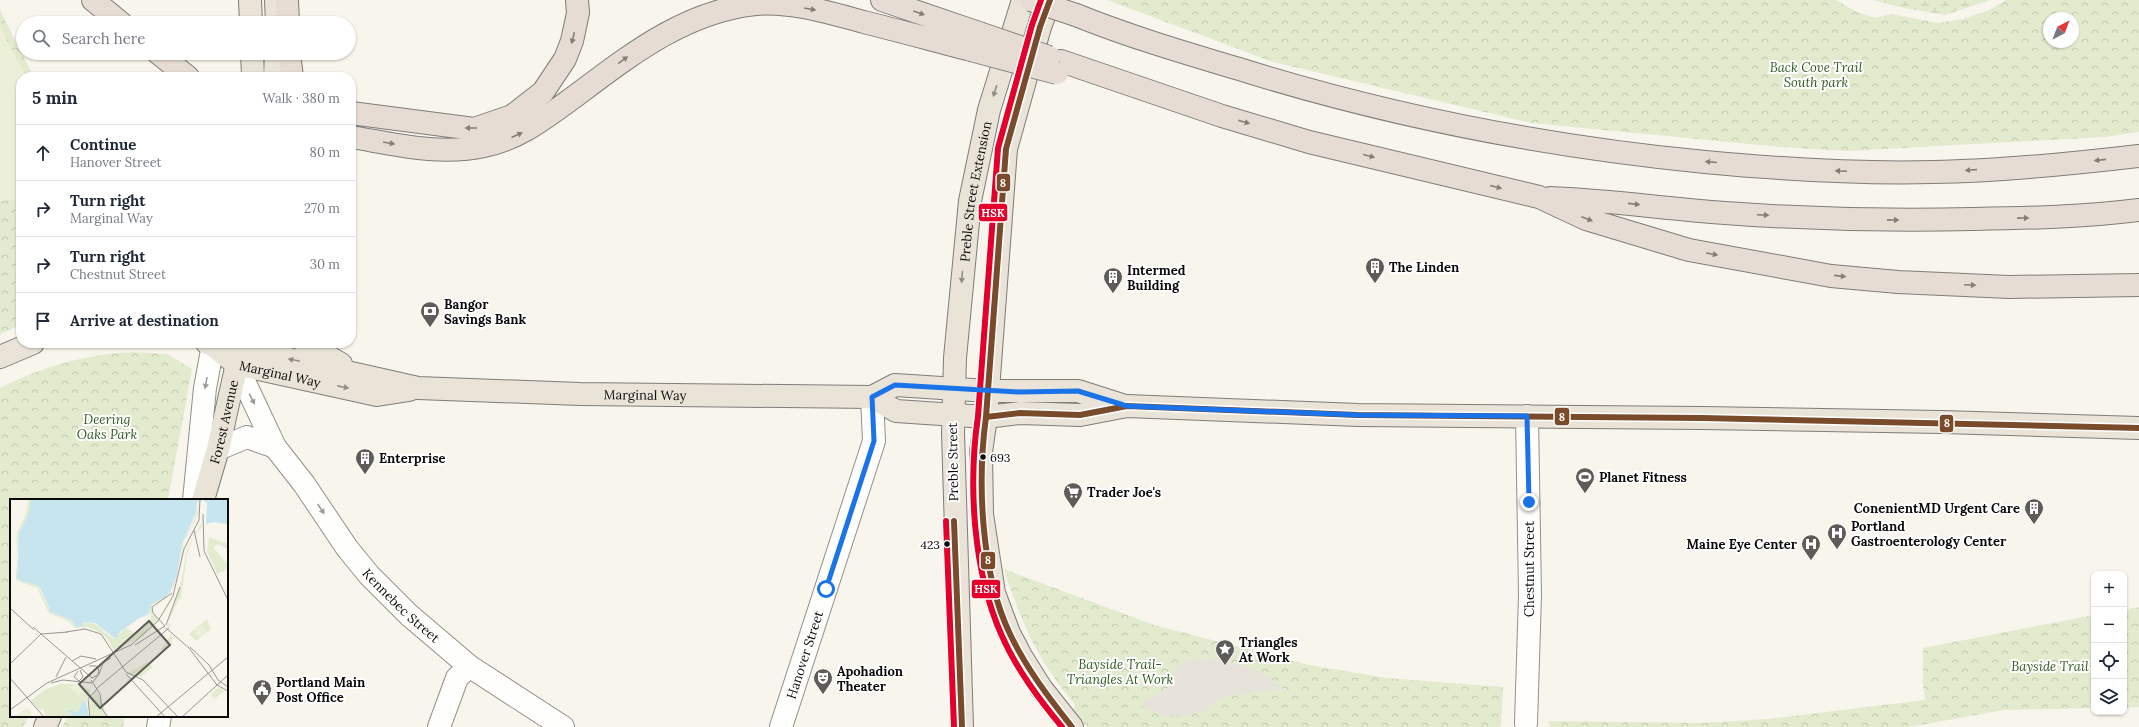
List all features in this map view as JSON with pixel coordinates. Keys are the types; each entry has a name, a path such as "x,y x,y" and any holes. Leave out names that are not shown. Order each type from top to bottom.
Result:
{"highway":[{"path":"93,0 112,16"},
{"path":"287,0 288,16"},
{"path":"356,114 474,129 512,116 543,92 565,59 572,41 578,13 578,0"},
{"path":"882,0 975,41"},
{"path":"1031,0 1177,51 1337,98 1472,129 1628,154 1771,168 1926,172 2058,164 2139,156"},
{"path":"1040,0 1076,15"},
{"path":"356,137 424,148 482,147 501,141 536,124 629,56 680,26 717,12 756,4 776,3 975,41 1310,142 1539,197 1598,200 1724,213 1820,219 1918,220 2032,218 2139,210"},
{"path":"167,60 182,72"},
{"path":"291,60 292,72"},
{"path":"1539,197 1586,219 1690,250 1831,276 1898,282 2009,287 2139,285"}],"main road":[{"path":"238,16 239,0"},
{"path":"250,0 250,16"},
{"path":"276,0 276,16"},
{"name":"Preble Street Extension","path":"953,388 970,201 989,110 1023,0"},
{"name":"Preble Street Extension","path":"1050,0 1040,27 1006,149 986,417 981,452 982,514 994,593 1003,620 1021,656 1041,688 1072,727"},
{"path":"238,60 238,72"},
{"path":"252,60 253,72"},
{"path":"275,72 276,60"},
{"path":"0,357 21,348"},
{"name":"Marginal Way","path":"227,348 377,395 418,388"},
{"path":"314,348 360,374"},
{"name":"Marginal Way","path":"239,352 360,374 418,388 580,394 872,397 895,385 988,390 1078,391 1127,406"},
{"name":"Forest Avenue","path":"203,499 218,450 239,352"},
{"name":"Preble Street","path":"953,388 954,532 962,727"},
{"name":"Marginal Way","path":"872,397 896,411 986,417 1020,413 1080,415 1127,406 1358,415 1928,422 2139,428"},
{"path":"45,727 50,717"}],"street":[{"name":"Forest Avenue","path":"194,499 205,388 211,348"},
{"name":"Kennebec Street","path":"239,352 275,447 304,484 347,548 369,575 409,615 470,666 563,727"},
{"name":"Hanover Street","path":"781,727 874,441 872,397"},
{"name":"Chestnut Street","path":"1526,726 1530,596 1527,416"},
{"name":"Kennebec Street","path":"218,450 247,437 263,441 275,447"},
{"path":"439,727 457,678 470,666"},
{"path":"158,727 160,717"}],"green space":[{"name":"Back Cove Trail South park","path":"1107,0 1836,0 1857,12 1876,18 1891,14 1938,23 1963,19 1987,11 2006,0 2139,0 2139,132 2105,137 1848,151 1781,147 1531,123 1273,62"},
{"path":"1873,0 1990,0 1945,15 1904,8"},
{"path":"0,10 16,42 16,60 25,60 31,72 16,72 16,327 0,334"},
{"path":"0,27 23,72 16,72 16,199 0,201"},
{"name":"Deering Oaks Park","path":"132,352 167,354 192,369 168,499 10,499 10,717 28,717 23,727 0,727 0,388 16,380 64,363"},
{"name":"Bayside Trail- Triangles At Work","path":"1004,569 1154,625 1309,665 1387,678 1503,687 1501,725 1500,727 1087,727 1074,711 1075,704 1051,673 1032,641 1017,607"},
{"name":"Bayside Trail","path":"2139,607 2139,707 2127,708 2127,643 2127,609"},
{"name":"Bayside Trail","path":"2091,616 2091,708 2004,710 1909,727 1550,727 1548,721 1701,723 1767,719 1925,700 1923,685 1923,648"},
{"path":"67,717 125,717 123,727 62,727"}],"shaded area":[{"path":"1189,658 1201,661 1204,658 1215,659 1247,667 1264,674 1286,690 1254,692 1227,696 1220,698 1214,705 1204,711 1185,716 1165,716 1141,706 1140,704 1149,698 1174,684 1174,672 1176,667"}],"transit line":[{"name":"HSK","path":"1041,0 1032,25 998,148 973,470 975,528 979,556 992,611 1014,661 1037,695 1062,727"},
{"name":"8","path":"1050,0 1040,27 1006,149 983,443 982,498 987,556 1000,610 1016,647 1023,659 1046,694 1072,727"},
{"name":"8","path":"986,417 1020,413 1080,415 1127,406 1358,415 1702,418 2139,428"},
{"name":"HSK","path":"946,521 954,727"},
{"name":"8","path":"954,521 962,727"}],"place":[{"name":"The Linden","path":"1375,284"},
{"name":"Intermed Building","path":"1113,294"},
{"name":"Bangor Savings Bank","path":"430,328"},
{"name":"693","path":"983,457"},
{"name":"Enterprise","path":"365,475"},
{"name":"Planet Fitness","path":"1585,494"},
{"name":"Trader Joe's","path":"1073,509"},
{"name":"ConenientMD Urgent Care","path":"2034,525"},
{"name":"423","path":"947,544"},
{"name":"Portland Gastroenterology Center","path":"1837,550"},
{"name":"Maine Eye Center","path":"1811,561"},
{"name":"Triangles At Work","path":"1225,666"},
{"name":"Apohadion Theater","path":"823,695"},
{"name":"Portland Main Post Office","path":"262,706"}],"route":[{"path":"826,589 841,538 874,441 872,397 895,385 1020,392 1078,391 1127,406 1358,415 1527,416 1529,502"}]}
